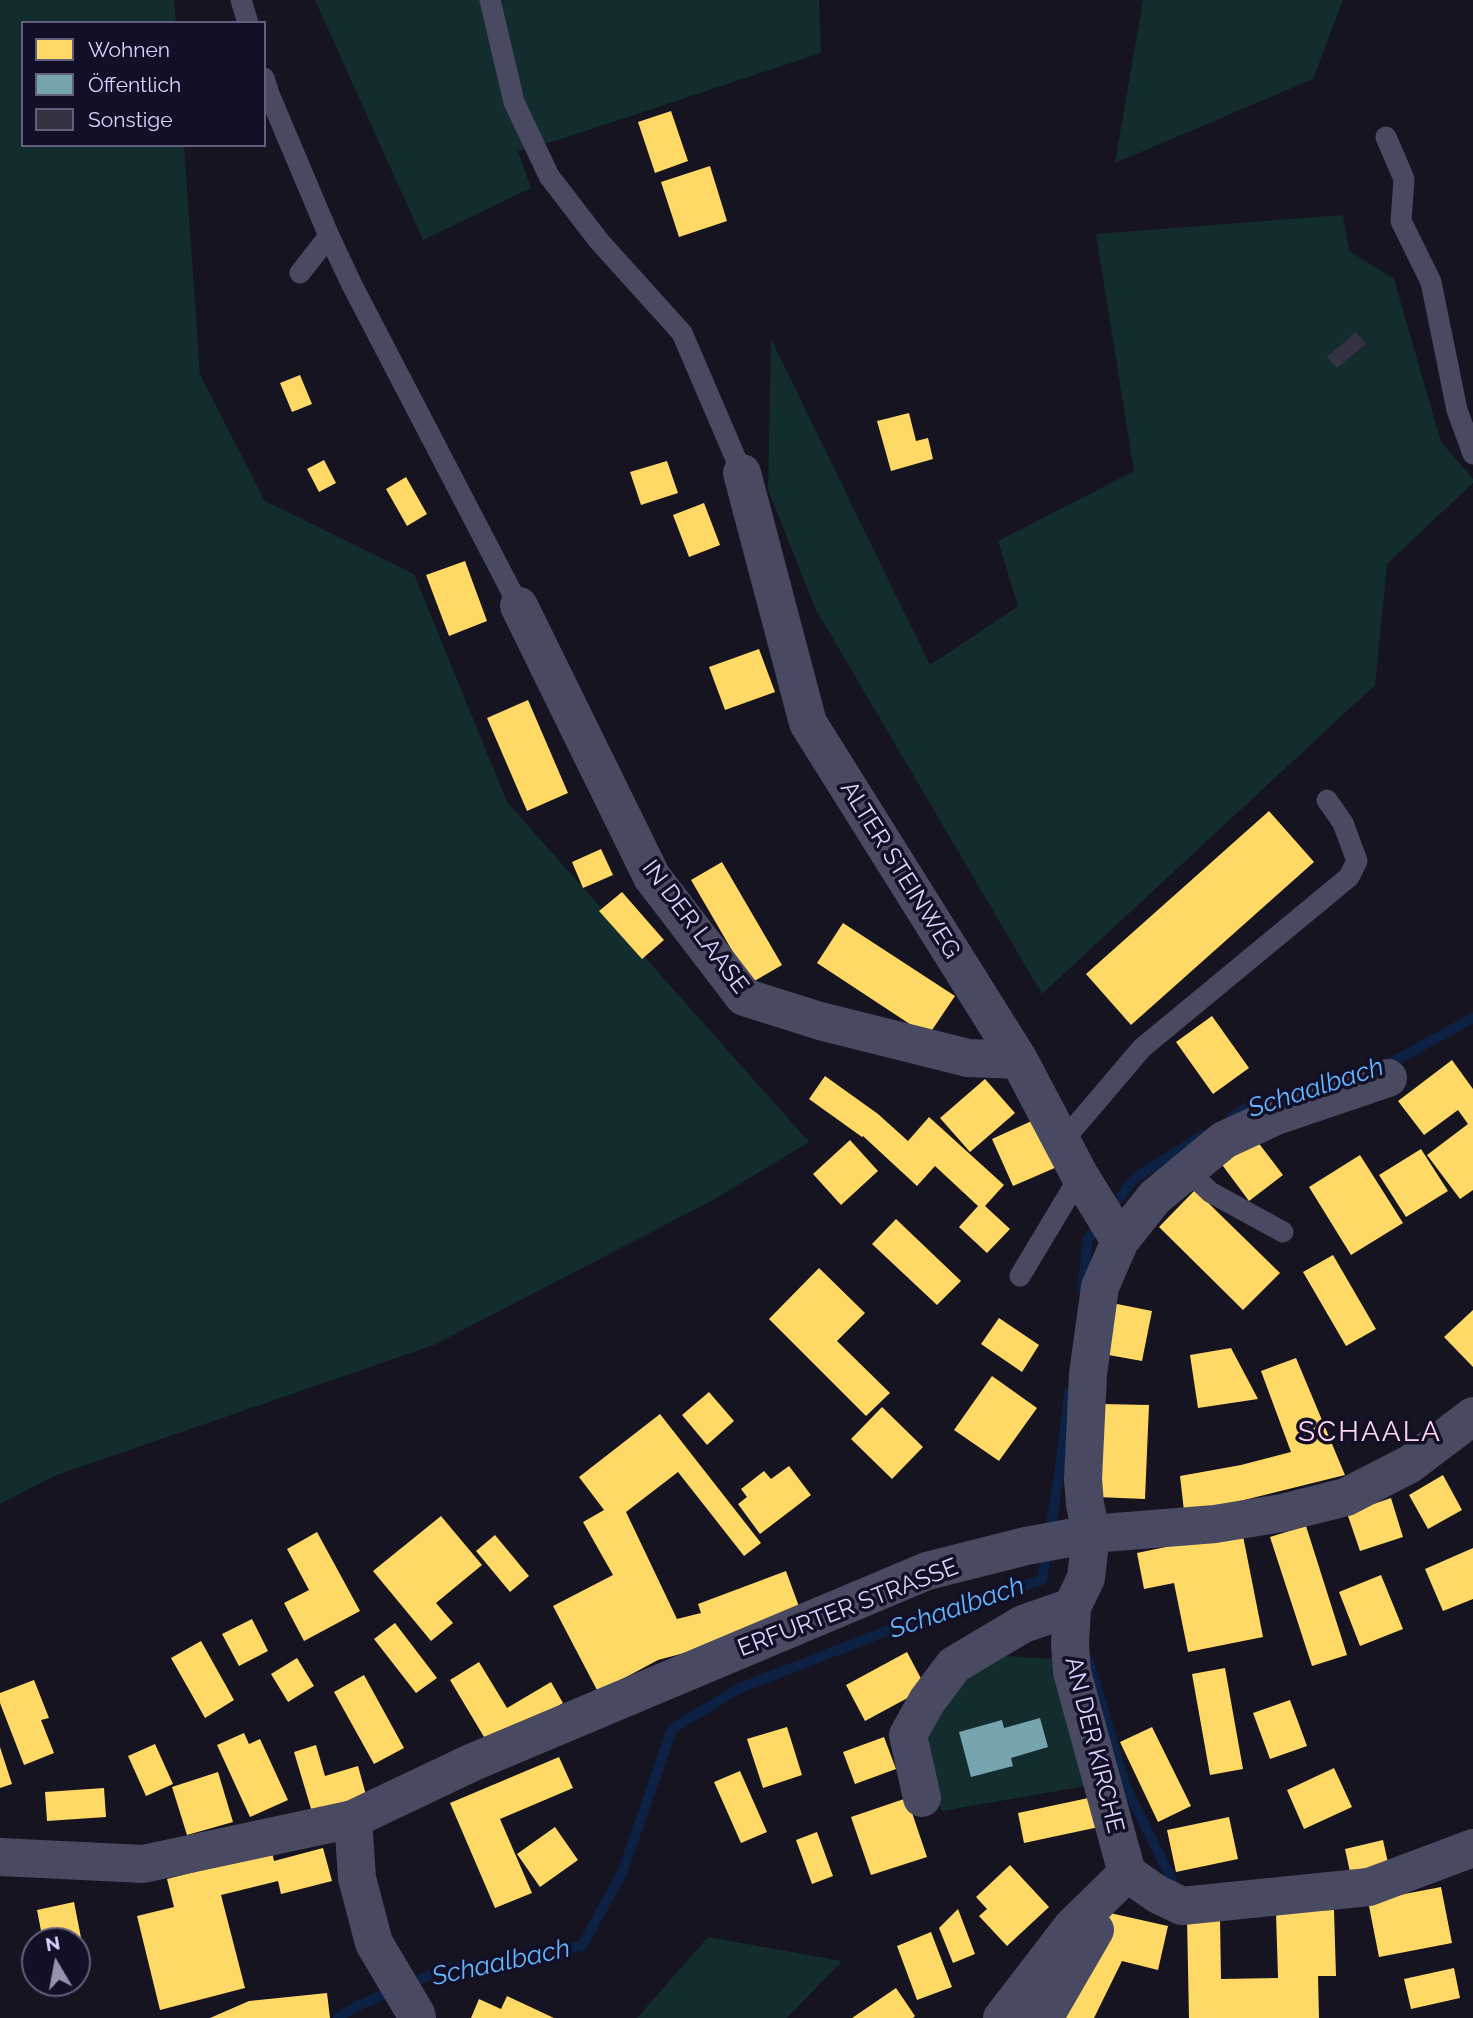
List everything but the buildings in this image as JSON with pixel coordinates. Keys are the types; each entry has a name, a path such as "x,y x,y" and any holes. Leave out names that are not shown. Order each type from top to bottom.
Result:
{"street":[{"name":"ALTER STEINWEG","path":"742,473 808,723 1019,1060 1084,1183 1116,1234"},
{"name":"IN DER LAASE","path":"519,606 652,877 744,997 820,1021 968,1058 1019,1060"},
{"name":"AN DER KIRCHE","path":"1127,1873 1072,1671 1072,1607 1086,1578 1059,1540 1085,1504 1083,1479 1088,1374 1100,1287 1116,1234 1224,1139 1276,1116 1388,1078"},
{"name":"ERFURTER STRASSE","path":"0,1857 144,1864 353,1819 473,1762 927,1571 1059,1540 1215,1524 1282,1513 1346,1497 1410,1464 1473,1416"},
{"path":"922,1798 908,1735 927,1701 954,1665 1023,1624 1072,1607"},
{"path":"353,1819 357,1878 374,1943 417,2016"},
{"path":"1127,1873 1157,1894 1182,1906 1369,1887 1473,1848"},
{"path":"1002,2018 1072,1927 1127,1873"},
{"path":"1044,2018 1127,1873"}],"lane":[{"path":"241,0 247,21"},
{"path":"490,0 514,102 549,176 599,242 682,332 742,473"},
{"path":"266,84 352,285 519,606"},
{"path":"1387,137 1404,179 1401,221 1431,282 1457,410 1473,454"},
{"path":"300,273 329,236"},
{"path":"1062,1142 1142,1048 1349,877 1357,861 1343,823 1327,800"},
{"path":"1187,1170 1210,1192 1283,1232"},
{"path":"1020,1276 1084,1183"}],"green space":[{"path":"0,0 174,0 176,21 21,21 21,147 184,147 200,375 265,501 414,574 507,802 809,1142 715,1199 434,1345 54,1476 0,1504"},
{"path":"315,0 819,0 821,53 518,151 531,188 423,240"},
{"path":"1143,0 1343,0 1313,79 1115,163"},
{"path":"1343,215 1349,251 1394,279 1441,442 1473,479 1473,483 1387,564 1375,685 1042,994 815,608 768,489 771,339 930,665 1018,606 998,541 1134,471 1096,234"},
{"path":"1004,1656 1053,1659 1086,1786 942,1811 923,1771 923,1729 935,1696"},
{"path":"708,1937 842,1961 787,2018 637,2018"}],"waterway":[{"name":"Schaalbach","path":"1383,1067 1473,1018"},
{"name":"Schaalbach","path":"1231,1117 1248,1107 1267,1101"},
{"name":"Schaalbach","path":"1110,1210 1135,1178 1203,1135"},
{"name":"Schaalbach","path":"1082,1289 1088,1239 1101,1223"},
{"name":"Schaalbach","path":"338,2018 357,2006 442,1970 582,1946 622,1873 672,1729 738,1689 917,1619 1042,1580 1069,1392"},
{"path":"1089,1661 1125,1785 1175,1886"}],"district":[{"name":"SCHAALA","path":"1370,1433"}]}
